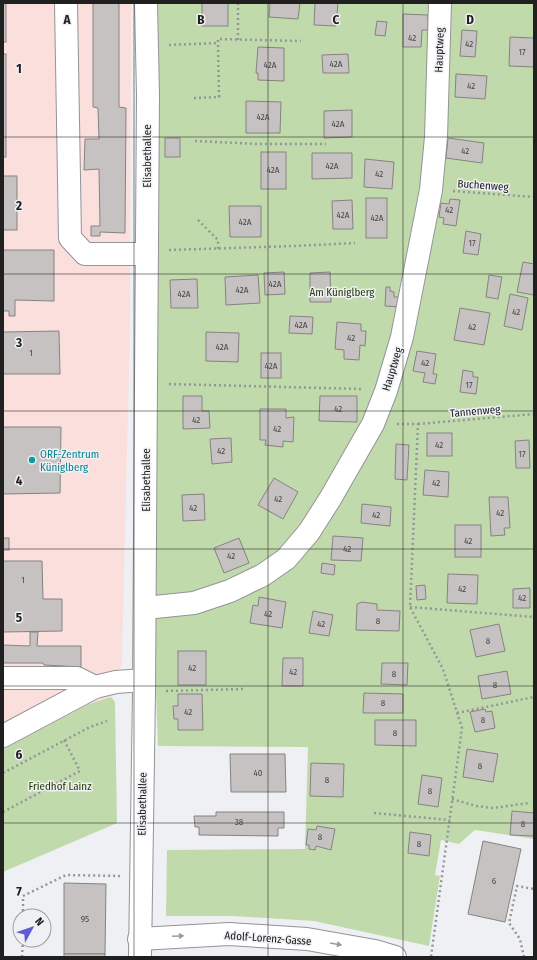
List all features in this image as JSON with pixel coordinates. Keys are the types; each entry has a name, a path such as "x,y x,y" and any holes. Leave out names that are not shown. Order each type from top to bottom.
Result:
{"street":[{"path":"66,3 70,238 85,254 147,252"},
{"name":"Elisabethallee","path":"140,948 145,608 147,252 146,3"},
{"name":"Hauptweg","path":"145,608 194,603 230,591 263,575 286,559 310,532 373,424 386,391 402,337 431,190 436,137 440,3"},
{"path":"3,678 77,678 95,687"},
{"path":"3,736 95,687 116,682 144,686"},
{"name":"Adolf-Lorenz-Gasse","path":"140,948 229,934 307,939 375,951 395,957"}],"path":[{"path":"238,3 238,40"},
{"path":"194,98 220,97 218,39 301,41"},
{"path":"147,47 218,43"},
{"path":"195,141 259,144 326,144"},
{"name":"Buchenweg","path":"431,190 534,197"},
{"path":"198,220 218,240 218,249"},
{"path":"147,252 355,242"},
{"path":"146,382 386,391"},
{"name":"Tannenweg","path":"373,424 418,424 534,414"},
{"path":"418,424 410,607 443,669 462,728 431,957"},
{"path":"410,607 534,617"},
{"path":"144,686 243,689"},
{"path":"458,713 534,697"},
{"path":"3,773 90,727 107,721"},
{"path":"3,812 80,771 64,740"},
{"path":"452,799 476,806 493,808 503,808 529,803"},
{"path":"374,813 450,820"},
{"path":"23,908 23,896 66,875 141,877"},
{"path":"524,957 520,939 509,923 517,886 534,889"}],"shaded area":[{"path":"3,3 131,3 130,323 122,663 111,697 89,704 3,749"}],"green space":[{"name":"Am Küniglberg","path":"149,3 534,3 534,839 475,830 459,844 441,840 435,875 440,876 429,946 314,921 233,916 166,916 167,850 305,849 308,747 158,746 152,582"},
{"name":"Friedhof Lainz","path":"111,697 115,702 117,823 3,872 3,749 89,704"}],"building":[{"path":"3,3 6,3 6,42 3,42"},
{"path":"93,3 119,3 119,107 126,108 125,233 100,232 100,236 91,236 91,226 100,226 99,169 84,170 85,139 99,139 98,108 93,107"},
{"path":"202,3 228,3 228,26 202,26"},
{"path":"270,3 300,3 298,19 269,17"},
{"path":"315,3 338,3 336,26 314,25"},
{"path":"403,14 428,15 428,30 422,30 421,47 403,47"},
{"path":"377,21 387,22 385,36 375,35"},
{"path":"462,30 477,31 475,57 460,56"},
{"path":"510,37 534,38 534,67 509,66"},
{"path":"258,47 284,48 284,81 258,80 258,73 256,73"},
{"path":"3,54 6,54 6,157 3,157"},
{"path":"348,54 349,73 323,73 322,55"},
{"path":"456,74 487,76 485,99 455,97"},
{"path":"246,101 281,102 280,133 246,133"},
{"path":"352,110 352,137 324,138 324,111"},
{"path":"165,138 180,138 180,157 165,157"},
{"path":"448,138 484,143 482,163 446,158"},
{"path":"261,152 286,152 286,189 261,189"},
{"path":"312,153 352,153 352,178 312,179"},
{"path":"365,159 394,162 392,189 364,187"},
{"path":"3,176 17,176 17,230 3,230"},
{"path":"366,198 387,198 387,238 366,238"},
{"path":"450,199 460,200 456,226 443,224 444,218 439,217 441,203 449,204"},
{"path":"352,200 353,229 333,229 332,201"},
{"path":"229,206 261,206 261,237 230,237"},
{"path":"466,231 481,234 478,255 463,253"},
{"path":"3,250 54,250 54,301 15,300 15,316 9,316 9,311 3,311"},
{"path":"523,262 534,264 534,295 517,292"},
{"path":"284,272 285,294 265,295 264,273"},
{"path":"330,272 331,302 310,302 310,273"},
{"path":"258,275 260,303 226,305 225,277"},
{"path":"489,275 502,277 498,299 486,297"},
{"path":"197,279 198,308 171,308 170,280"},
{"path":"386,287 390,287 390,291 394,292 394,297 401,297 400,307 385,306"},
{"path":"510,294 528,298 522,330 504,326"},
{"path":"460,308 490,313 484,345 454,340"},
{"path":"290,316 313,317 312,334 289,333"},
{"path":"337,322 361,324 361,331 366,331 365,346 360,345 359,360 344,359 344,350 335,349"},
{"path":"59,331 60,374 3,374 3,332"},
{"path":"206,332 239,333 238,362 206,361"},
{"path":"417,351 436,354 433,374 437,374 435,384 423,382 425,373 413,371"},
{"path":"261,353 281,353 281,378 261,378"},
{"path":"463,370 473,372 473,377 478,377 476,394 460,392"},
{"path":"183,396 202,396 202,411 209,411 210,428 183,429"},
{"path":"320,396 357,396 357,422 319,421"},
{"path":"260,409 286,409 286,418 294,417 293,442 283,441 283,447 265,445 266,440 260,440"},
{"name":"ORF-Zentrum Küniglberg","path":"3,427 61,427 60,493 3,494"},
{"path":"427,433 452,433 452,456 427,456"},
{"path":"231,438 232,462 212,464 210,439"},
{"path":"529,440 530,468 516,468 515,441"},
{"path":"396,444 409,445 407,480 395,479"},
{"path":"425,470 449,472 448,497 423,495"},
{"path":"274,478 298,492 283,519 258,505"},
{"path":"204,494 205,520 183,521 182,495"},
{"path":"489,497 508,497 510,528 504,528 505,535 491,536"},
{"path":"362,504 391,507 390,526 361,523"},
{"path":"455,525 481,525 481,557 455,557"},
{"path":"333,536 363,538 361,561 331,560"},
{"path":"3,538 9,538 9,550 3,550"},
{"path":"239,538 249,563 224,573 214,548"},
{"path":"3,561 42,561 43,599 62,599 62,631 3,632"},
{"path":"322,563 335,565 334,575 321,573"},
{"path":"448,574 478,575 477,604 447,603"},
{"path":"425,585 426,599 417,600 416,586"},
{"path":"530,588 530,608 513,608 513,589"},
{"path":"259,597 286,602 282,628 250,623 253,605 258,606"},
{"path":"362,602 377,604 377,610 400,611 399,631 356,630 357,604"},
{"path":"313,611 333,615 329,636 309,633"},
{"path":"499,624 505,651 476,657 470,630"},
{"path":"30,632 38,632 37,646 81,646 81,667 44,665 43,663 3,663 3,645 30,646"},
{"path":"178,651 206,651 206,685 178,685"},
{"path":"283,658 303,658 303,686 282,686"},
{"path":"382,663 408,663 407,685 381,684"},
{"path":"507,671 511,694 482,699 478,676"},
{"path":"364,693 403,694 403,713 363,713"},
{"path":"178,694 202,694 203,730 178,730 178,719 174,719 173,706 178,706"},
{"path":"485,709 486,712 492,711 495,728 475,732 470,712"},
{"path":"375,720 416,720 416,746 375,745"},
{"path":"467,749 498,754 493,782 463,777"},
{"path":"230,754 285,754 286,792 231,792"},
{"path":"311,763 344,764 343,797 310,796"},
{"path":"422,775 442,778 438,807 418,804"},
{"path":"512,811 534,813 534,836 510,835"},
{"path":"216,812 284,812 284,828 278,828 278,836 199,835 199,827 195,827 194,816 216,816"},
{"path":"317,826 335,829 331,850 316,846 315,850 309,849 309,845 306,845 308,829 316,830"},
{"path":"410,832 431,835 429,856 408,853"},
{"path":"483,841 521,849 505,922 468,914"},
{"path":"64,883 106,884 105,954 64,954"},
{"path":"64,954 105,954 105,957 64,957"}],"place":[{"name":"ORF-Zentrum Küniglberg","path":"32,460"}]}
